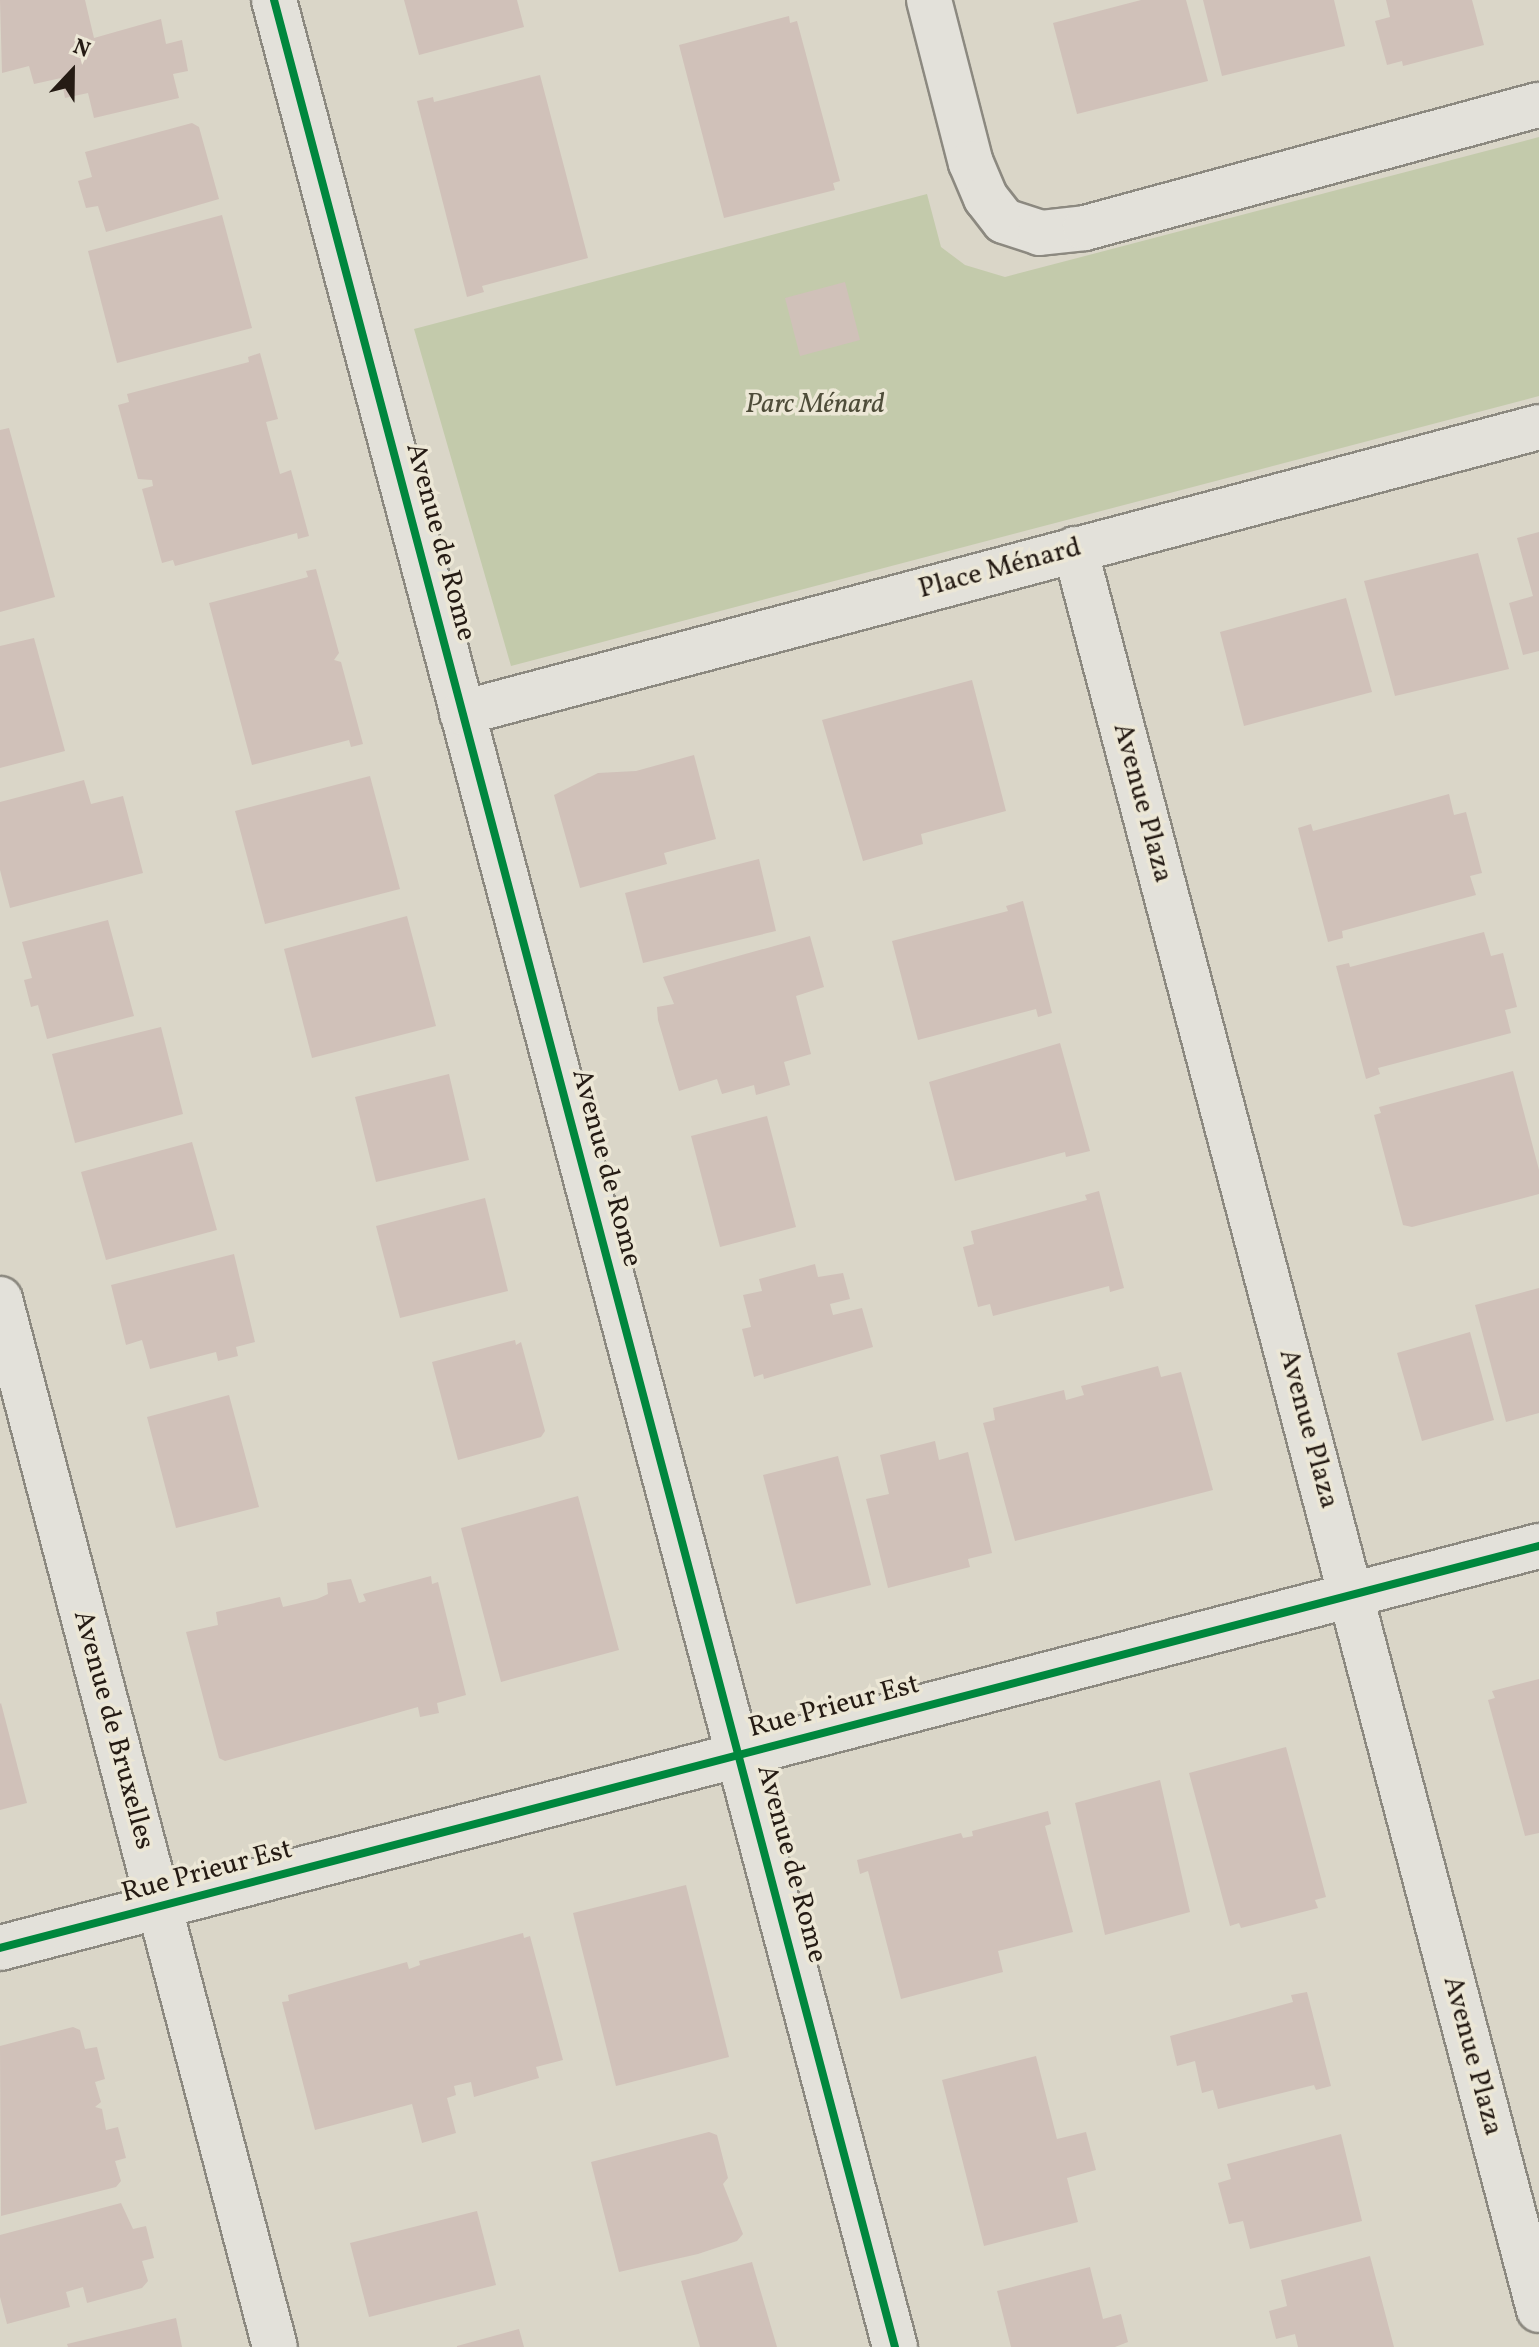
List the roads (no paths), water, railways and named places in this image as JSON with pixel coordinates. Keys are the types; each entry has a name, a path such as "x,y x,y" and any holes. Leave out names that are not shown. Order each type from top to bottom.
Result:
{"street":[{"name":"Avenue de Rome","path":"274,0 895,2347"},
{"path":"929,0 971,163 986,198 1004,221 1040,233 1085,228 1539,105"},
{"name":"Place Ménard","path":"462,713 1539,427"},
{"name":"Avenue Plaza","path":"1075,549 1539,2310"},
{"name":"Avenue de Bruxelles","path":"0,1299 275,2347"},
{"name":"Rue Prieur Est","path":"0,1948 1539,1546"}],"park label":[{"name":"Parc Ménard","path":"815,405"}]}
